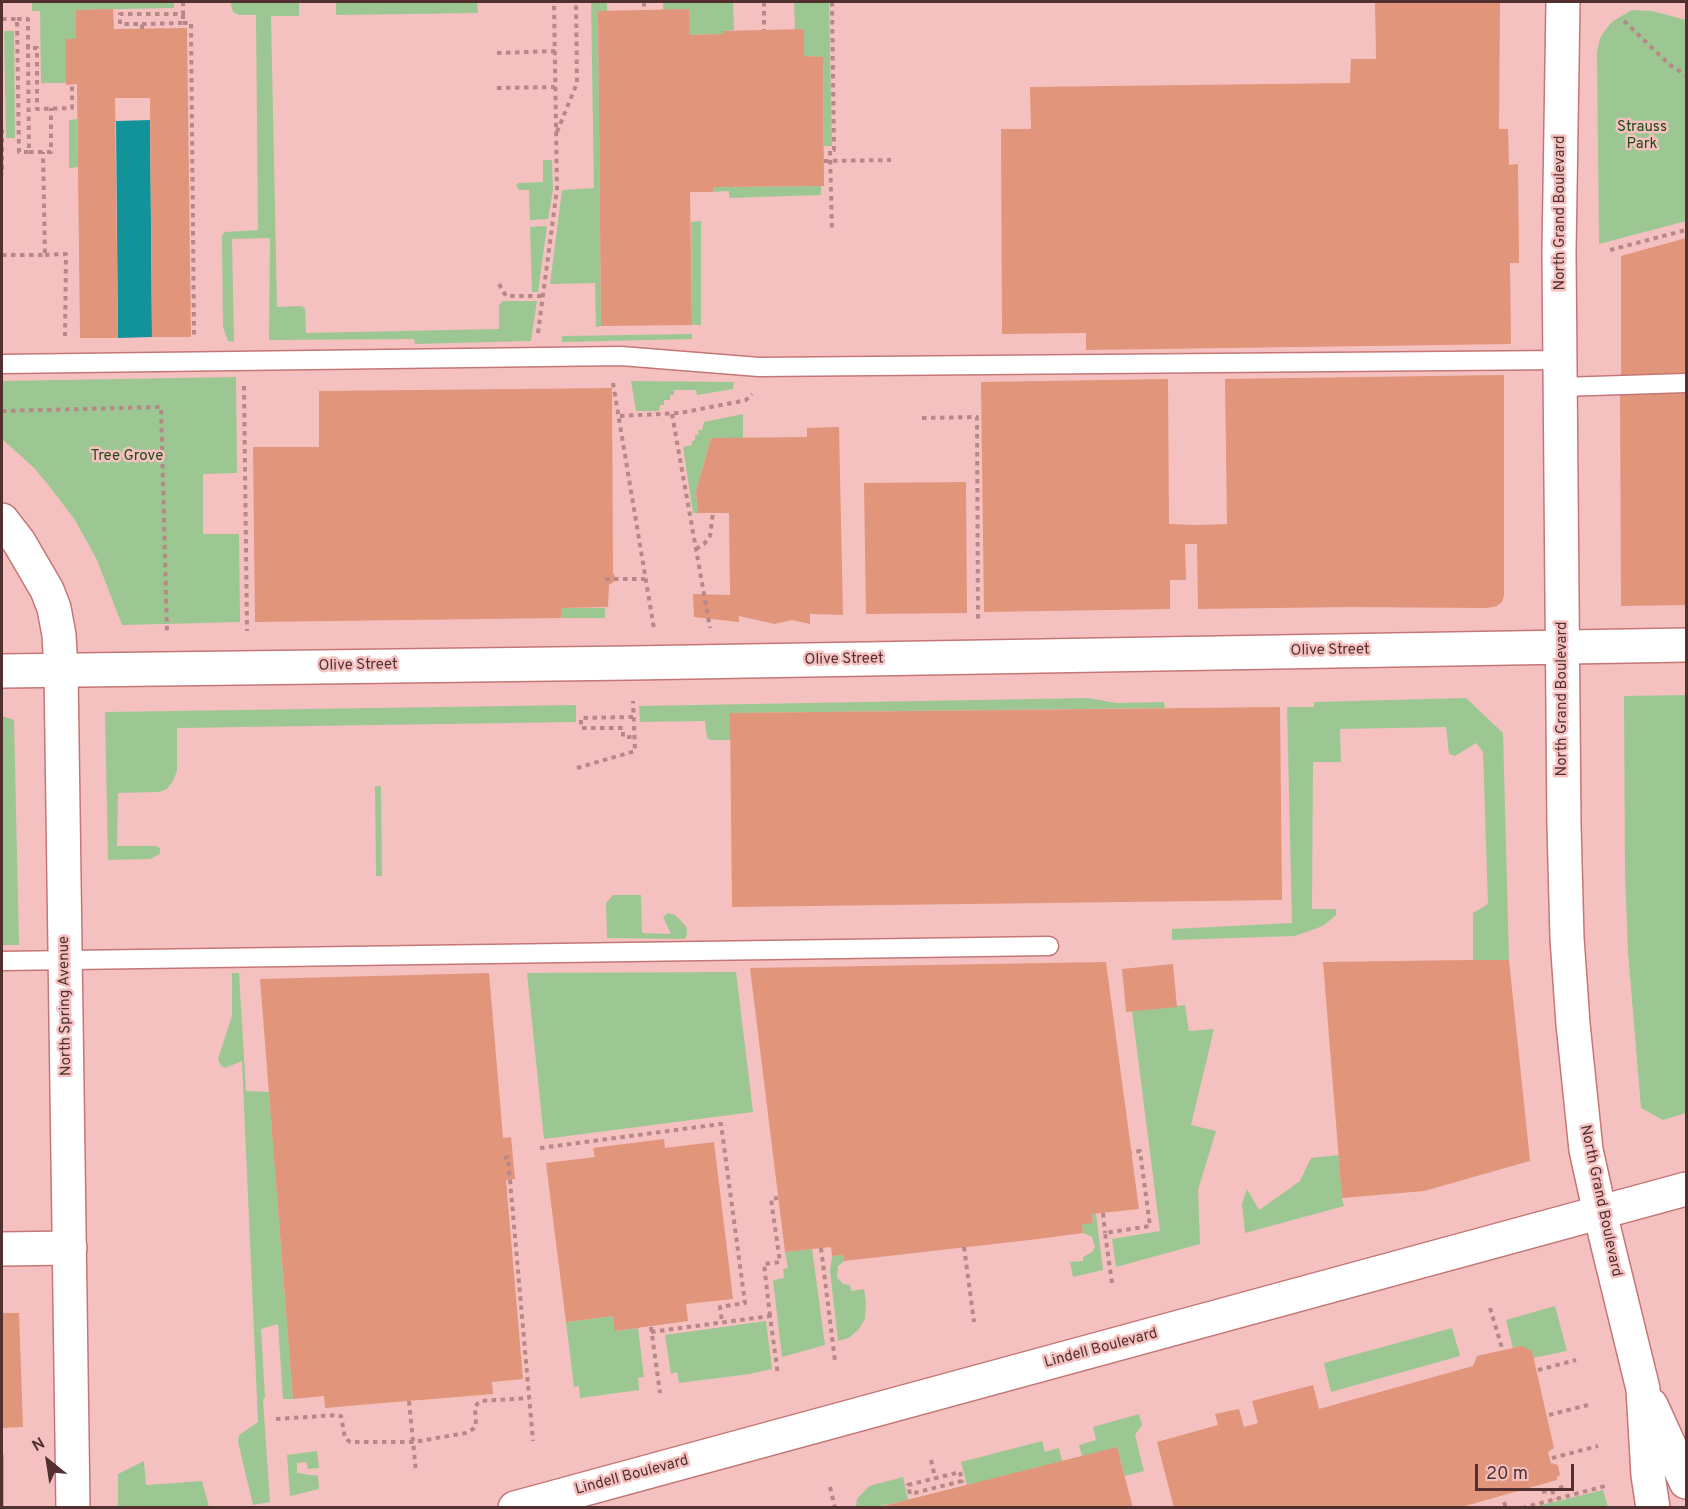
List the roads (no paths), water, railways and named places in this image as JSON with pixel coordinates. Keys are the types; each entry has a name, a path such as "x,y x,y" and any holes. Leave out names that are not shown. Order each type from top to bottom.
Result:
{"main road":[{"name":"North Grand Boulevard","path":"1563,2 1559,252 1567,938 1586,1150 1643,1389 1648,1475 1653,1508"},
{"name":"North Spring Avenue","path":"2,520 19,542 47,590 57,624 61,670 73,1508"},
{"name":"Olive Street","path":"2,670 644,663 1686,645"},
{"name":"Lindell Boulevard","path":"514,1508 1686,1189"},
{"path":"2,1249 69,1248"},
{"name":"North Grand Boulevard","path":"1643,1389 1686,1482"}],"lane":[{"path":"2,364 621,356 759,367 1561,373 1686,383"},
{"path":"2,961 1049,946"}],"water":[{"path":"150,120 152,337 118,338 116,121"}],"park label":[{"name":"Strauss Park","path":"1642,136"},
{"name":"Tree Grove","path":"127,457"}]}
